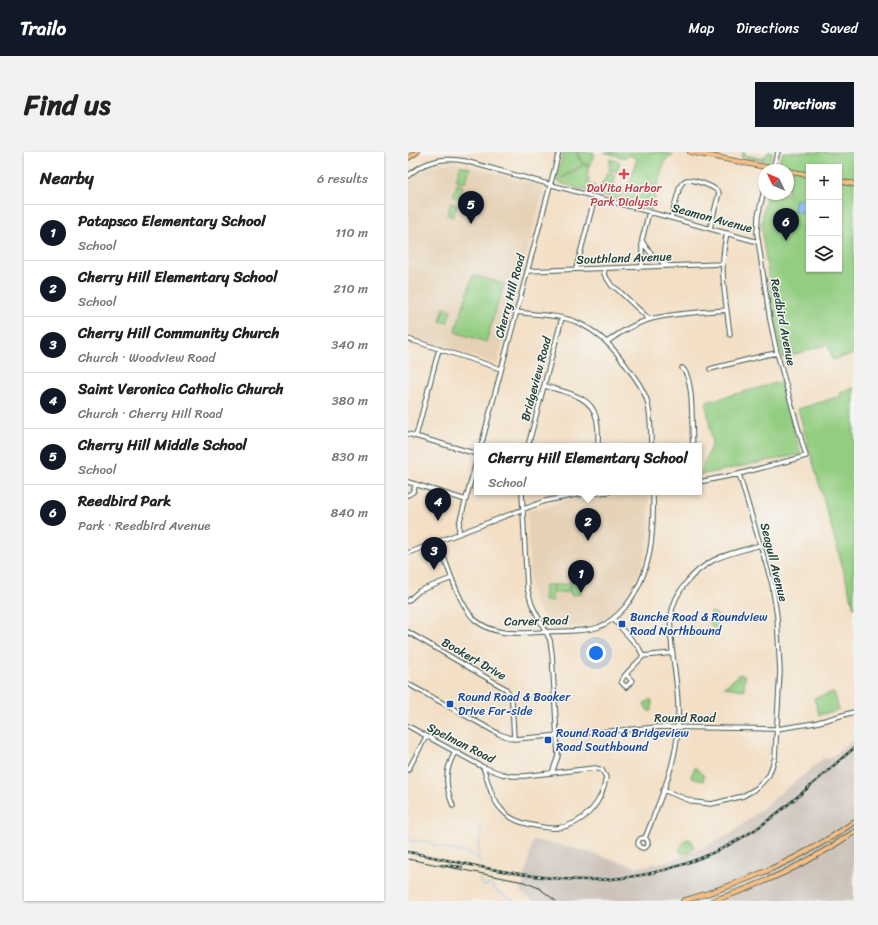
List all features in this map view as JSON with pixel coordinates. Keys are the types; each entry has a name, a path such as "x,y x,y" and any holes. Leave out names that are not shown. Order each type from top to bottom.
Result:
{"main road":[{"path":"408,158 417,152"},
{"path":"690,152 758,166"},
{"path":"794,173 806,175"},
{"path":"842,182 854,184"},
{"path":"683,901 765,873 806,852 854,822"},
{"path":"712,901 750,888 790,870 828,849 854,832"}],"street":[{"name":"Cherry Hill Road","path":"481,443 559,152"},
{"path":"774,164 778,152"},
{"name":"Seamon Avenue","path":"408,176 417,169 440,159 455,159 758,242"},
{"path":"671,218 680,186 683,182 688,180 713,187 718,190 719,195 710,228"},
{"path":"576,269 595,197"},
{"name":"Reedbird Avenue","path":"739,474 806,456 772,332 758,242 758,216 762,200"},
{"path":"642,267 642,240 650,212"},
{"path":"727,233 722,264 730,335"},
{"path":"642,240 654,258 670,266"},
{"name":"Southland Avenue","path":"527,271 722,264"},
{"path":"605,268 604,274 612,286 649,319"},
{"path":"608,342 630,328 649,319 664,316 727,310"},
{"path":"516,312 562,318 584,326 608,342 637,381 646,399 650,418 651,443"},
{"name":"Bridgeview Road","path":"529,443 562,318"},
{"path":"408,339 501,369"},
{"path":"416,436 439,349"},
{"path":"710,369 777,353"},
{"path":"682,368 686,372 690,388 693,443"},
{"path":"545,386 575,396 586,401 591,406 596,417 598,443"},
{"path":"408,434 474,453"},
{"path":"459,533 459,524 474,470"},
{"path":"702,481 739,474"},
{"name":"Seagull Avenue","path":"739,474 772,584 779,634 780,671 777,729"},
{"path":"408,482 466,500"},
{"path":"408,495 413,492 416,484"},
{"path":"522,495 527,588 532,605 550,640 552,654 558,756 552,773"},
{"path":"408,553 545,501 574,495"},
{"path":"643,656 639,648 613,619 630,599 645,570 652,534 653,495"},
{"name":"Carver Road","path":"438,541 464,606 482,625 491,630 505,634 591,629 599,627 613,619"},
{"path":"645,838 673,760 678,726 678,699 670,632 671,615 677,598 686,583 699,570 714,560 760,545"},
{"path":"408,601 419,591 452,578"},
{"name":"Bookert Drive","path":"408,632 506,689 512,701 514,738"},
{"path":"626,674 643,656 673,653"},
{"name":"Round Road","path":"408,684 499,734 514,738 678,726 777,729 815,723 854,712"},
{"name":"Spelman Road","path":"408,726 483,767 512,776 595,768 602,770 606,774 605,784 597,804 579,821 565,827 556,828 524,824 499,808 492,795 483,767"},
{"path":"663,790 694,802 711,804 750,792 763,782 773,766 777,749 777,729"},
{"path":"408,770 426,737"},
{"path":"454,806 448,790 446,774 455,752"}],"shaded area":[{"path":"454,162 544,187 497,364 408,335 408,182 419,173 433,166"},
{"path":"649,495 649,534 644,558 636,580 621,605 611,615 597,623 579,626 548,627 536,604 531,587 527,512 567,500"},
{"path":"854,739 854,901 534,901 521,892 533,840 570,847 637,867 669,861 705,847 732,833 824,758 829,759"}],"green space":[{"path":"564,152 575,152 583,164 556,181"},
{"path":"576,152 594,152 591,165 584,164"},
{"path":"603,152 661,152 674,155 665,160 651,210 624,202 637,158 627,155 625,158"},
{"path":"768,152 773,152 769,162 741,157 742,153 745,153 745,155 763,159"},
{"path":"783,152 854,152 854,354 832,360 828,344 783,358 774,316 765,253 762,224 765,200 794,200 794,164 778,164"},
{"path":"610,159 620,162 617,172 609,170"},
{"path":"461,165 470,168 465,183 456,180"},
{"path":"584,165 590,166 587,177 590,180 587,180 586,182 595,186 593,193 557,182"},
{"path":"608,172 615,176 613,184 616,185 615,188 623,188 624,191 621,201 598,194"},
{"path":"457,184 463,186 459,198 453,196"},
{"path":"451,203 457,205 453,217 447,215"},
{"path":"473,275 504,284 486,342 455,332"},
{"path":"444,308 451,310 447,323 440,321"},
{"path":"780,382 801,454 702,475 702,470 712,443 706,402"},
{"path":"854,388 854,608 798,409 841,396 840,392"},
{"path":"580,579 581,594 571,595 570,580"},
{"path":"569,584 569,592 554,593 553,585"},
{"path":"545,585 553,585 552,601 544,601"},
{"path":"711,612 718,615 716,627 713,629 709,622"},
{"path":"741,674 745,676 744,690 724,687 738,675"},
{"path":"834,692 839,710 819,715 814,698"},
{"path":"649,700 652,700 652,711 648,711 644,704"},
{"path":"695,767 704,776 703,781 691,778"},
{"path":"686,839 691,840 694,847 689,853 685,854 681,853 679,850"}],"water":[{"path":"796,199 806,201 806,213 794,211"}],"waterway":[{"path":"478,857 481,824"},
{"path":"408,841 427,841 438,847 470,854 478,858 480,863"},
{"path":"479,878 483,886 490,884 497,892 515,901"}],"tram line":[{"path":"408,859 524,882 539,888 556,901"}],"railway":[{"path":"408,852 505,871 563,879 614,879 639,876 688,863 712,853 756,829 794,800 854,748"},
{"path":"442,865 462,867"}],"place":[{"name":"DaVita Harbor Park Dialysis","path":"624,174"},
{"name":"Cherry Hill Middle School","path":"471,224"},
{"name":"Reedbird Park","path":"786,241"},
{"name":"Saint Veronica Catholic Church","path":"438,521"},
{"name":"Cherry Hill Elementary School","path":"588,541"},
{"name":"Cherry Hill Community Church","path":"434,570"},
{"name":"Patapsco Elementary School","path":"581,593"},
{"name":"Bunche Road & Roundview Road Northbound","path":"622,624"},
{"name":"Round Road & Booker Drive Far-side","path":"450,704"},
{"name":"Round Road & Bridgeview Road Southbound","path":"548,740"}]}
